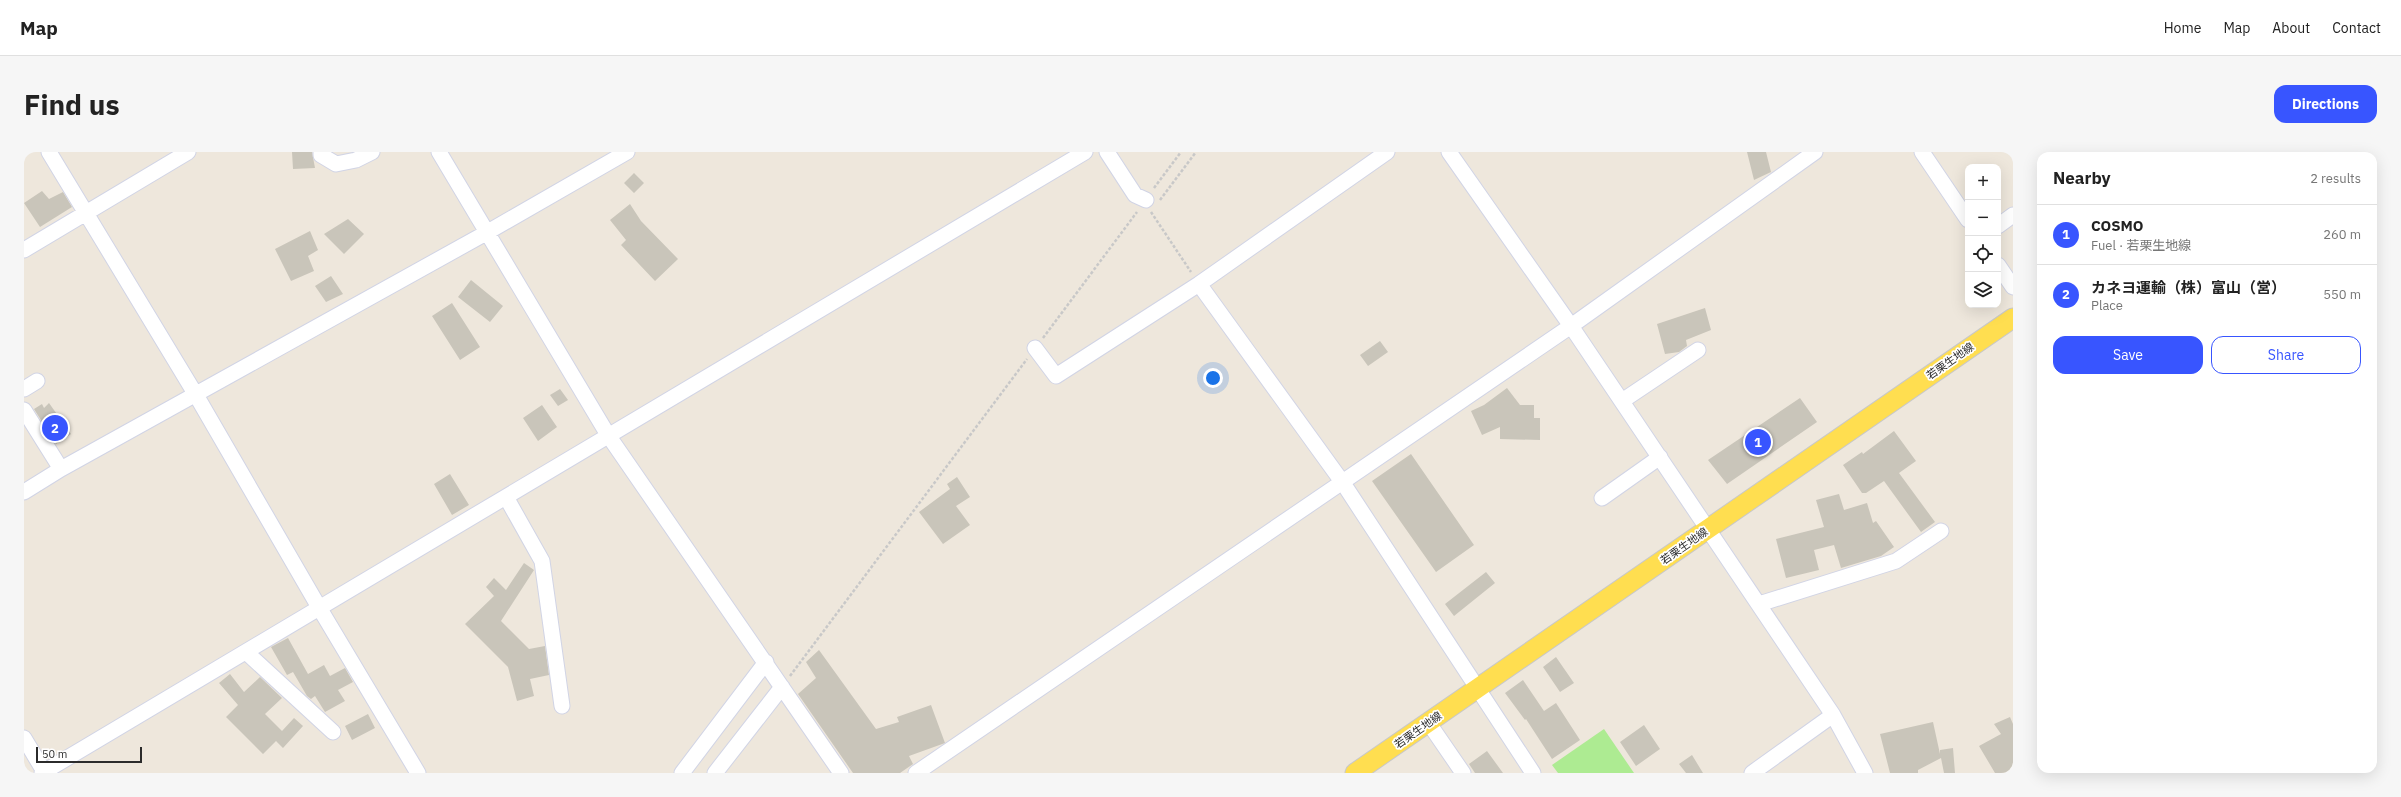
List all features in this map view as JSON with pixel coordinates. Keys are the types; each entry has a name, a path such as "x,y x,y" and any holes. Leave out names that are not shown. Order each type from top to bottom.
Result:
{"main road":[{"name":"若栗生地線","path":"1355,773 2013,318"}],"street":[{"path":"49,152 196,395 320,609 418,773"},
{"path":"24,250 188,152"},
{"path":"321,152 321,155 336,164 356,160 372,152"},
{"path":"439,152 486,234 608,435 766,662 841,773"},
{"path":"24,492 61,469 486,234 627,152"},
{"path":"24,738 44,773 320,609 608,435 1085,152"},
{"path":"1107,152 1135,195 1154,203"},
{"path":"1035,348 1056,376 1199,284 1387,152"},
{"path":"1449,152 1571,326 1833,715 1865,773"},
{"path":"916,773 1571,326 1816,152"},
{"path":"1922,152 1965,216"},
{"path":"2001,224 2013,215"},
{"path":"2001,269 2013,287"},
{"path":"1199,284 1343,483 1533,773"},
{"path":"1622,401 1698,350"},
{"path":"24,389 37,381"},
{"path":"24,410 61,469"},
{"path":"1602,498 1660,457"},
{"path":"506,497 542,561 562,706"},
{"path":"1758,604 1896,561 1941,531"},
{"path":"246,652 333,732"},
{"path":"682,773 766,662"},
{"path":"715,773 782,687"},
{"path":"1752,773 1833,715"},
{"path":"1428,722 1463,773"}],"path":[{"path":"1181,152 1154,203 1151,213 1199,284"},
{"path":"782,687 1035,348 1196,152"}],"green space":[{"path":"1604,729 1634,773 1558,773 1552,765"}],"building":[{"path":"292,152 312,152 315,168 293,169"},
{"path":"1747,152 1766,152 1771,172 1754,180"},
{"path":"634,173 644,183 634,193 624,183"},
{"path":"42,191 49,199 63,192 72,207 40,227 24,203"},
{"path":"630,204 641,221 678,259 655,281 621,245 626,240 610,220"},
{"path":"348,219 364,234 344,254 324,234"},
{"path":"310,231 318,250 308,256 314,271 291,281 275,249"},
{"path":"331,276 343,294 326,302 315,286"},
{"path":"471,280 503,306 490,322 458,297"},
{"path":"452,303 480,347 460,360 432,316"},
{"path":"1705,308 1711,330 1686,340 1687,346 1679,352 1665,354 1657,324"},
{"path":"1380,341 1388,352 1368,366 1360,355"},
{"path":"1507,388 1520,405 1534,405 1534,418 1540,418 1540,440 1500,439 1500,427 1482,435 1471,411 1484,405"},
{"path":"560,389 568,400 558,406 550,395"},
{"path":"1800,398 1817,422 1727,484 1708,460"},
{"path":"49,403 71,434 56,444 34,409 42,404 44,408"},
{"path":"542,405 557,427 538,441 523,418"},
{"path":"1894,431 1916,461 1899,473 1935,522 1921,532 1884,481 1866,493 1862,493 1843,465 1862,452 1863,454"},
{"path":"1411,454 1474,545 1436,572 1372,481"},
{"path":"450,474 469,505 452,515 434,484"},
{"path":"957,477 970,497 956,506 970,525 943,544 919,512 950,489 947,484"},
{"path":"1839,494 1844,510 1867,503 1873,523 1876,521 1894,547 1881,556 1841,568 1834,545 1814,550 1819,570 1786,578 1776,539 1824,527 1816,500"},
{"path":"524,563 534,570 501,621 529,649 545,646 549,675 530,679 534,696 517,701 508,667 465,624 494,596 486,587 494,578 506,590"},
{"path":"1486,572 1495,583 1454,616 1445,604"},
{"path":"288,638 308,674 324,665 330,676 345,668 353,682 338,690 345,701 325,712 315,696 311,699 307,696 293,672 287,675 271,647"},
{"path":"819,650 876,729 899,722 897,717 931,705 945,743 909,756 913,764 900,773 853,773 798,694 816,678 806,662"},
{"path":"1556,657 1574,683 1560,692 1543,667"},
{"path":"230,674 244,692 260,677 282,698 265,714 282,731 294,718 303,726 283,748 276,741 263,754 226,717 238,705 219,683"},
{"path":"1523,680 1544,711 1556,703 1580,740 1552,759 1526,719 1525,720 1505,693"},
{"path":"368,714 375,728 352,740 345,726"},
{"path":"2010,717 2013,724 2013,773 1995,773 1979,746 2001,734 1994,724"},
{"path":"1933,722 1940,754 1940,750 1953,748 1955,773 1944,773 1941,758 1918,770 1918,773 1890,773 1880,734"},
{"path":"1644,725 1660,749 1636,766 1620,742"},
{"path":"1487,751 1503,773 1475,773 1469,764"},
{"path":"1692,755 1703,773 1686,773 1679,764"}],"place":[{"name":"カネヨ運輸（株）富山（営）","path":"55,428"},
{"name":"COSMO","path":"1758,442"}]}
